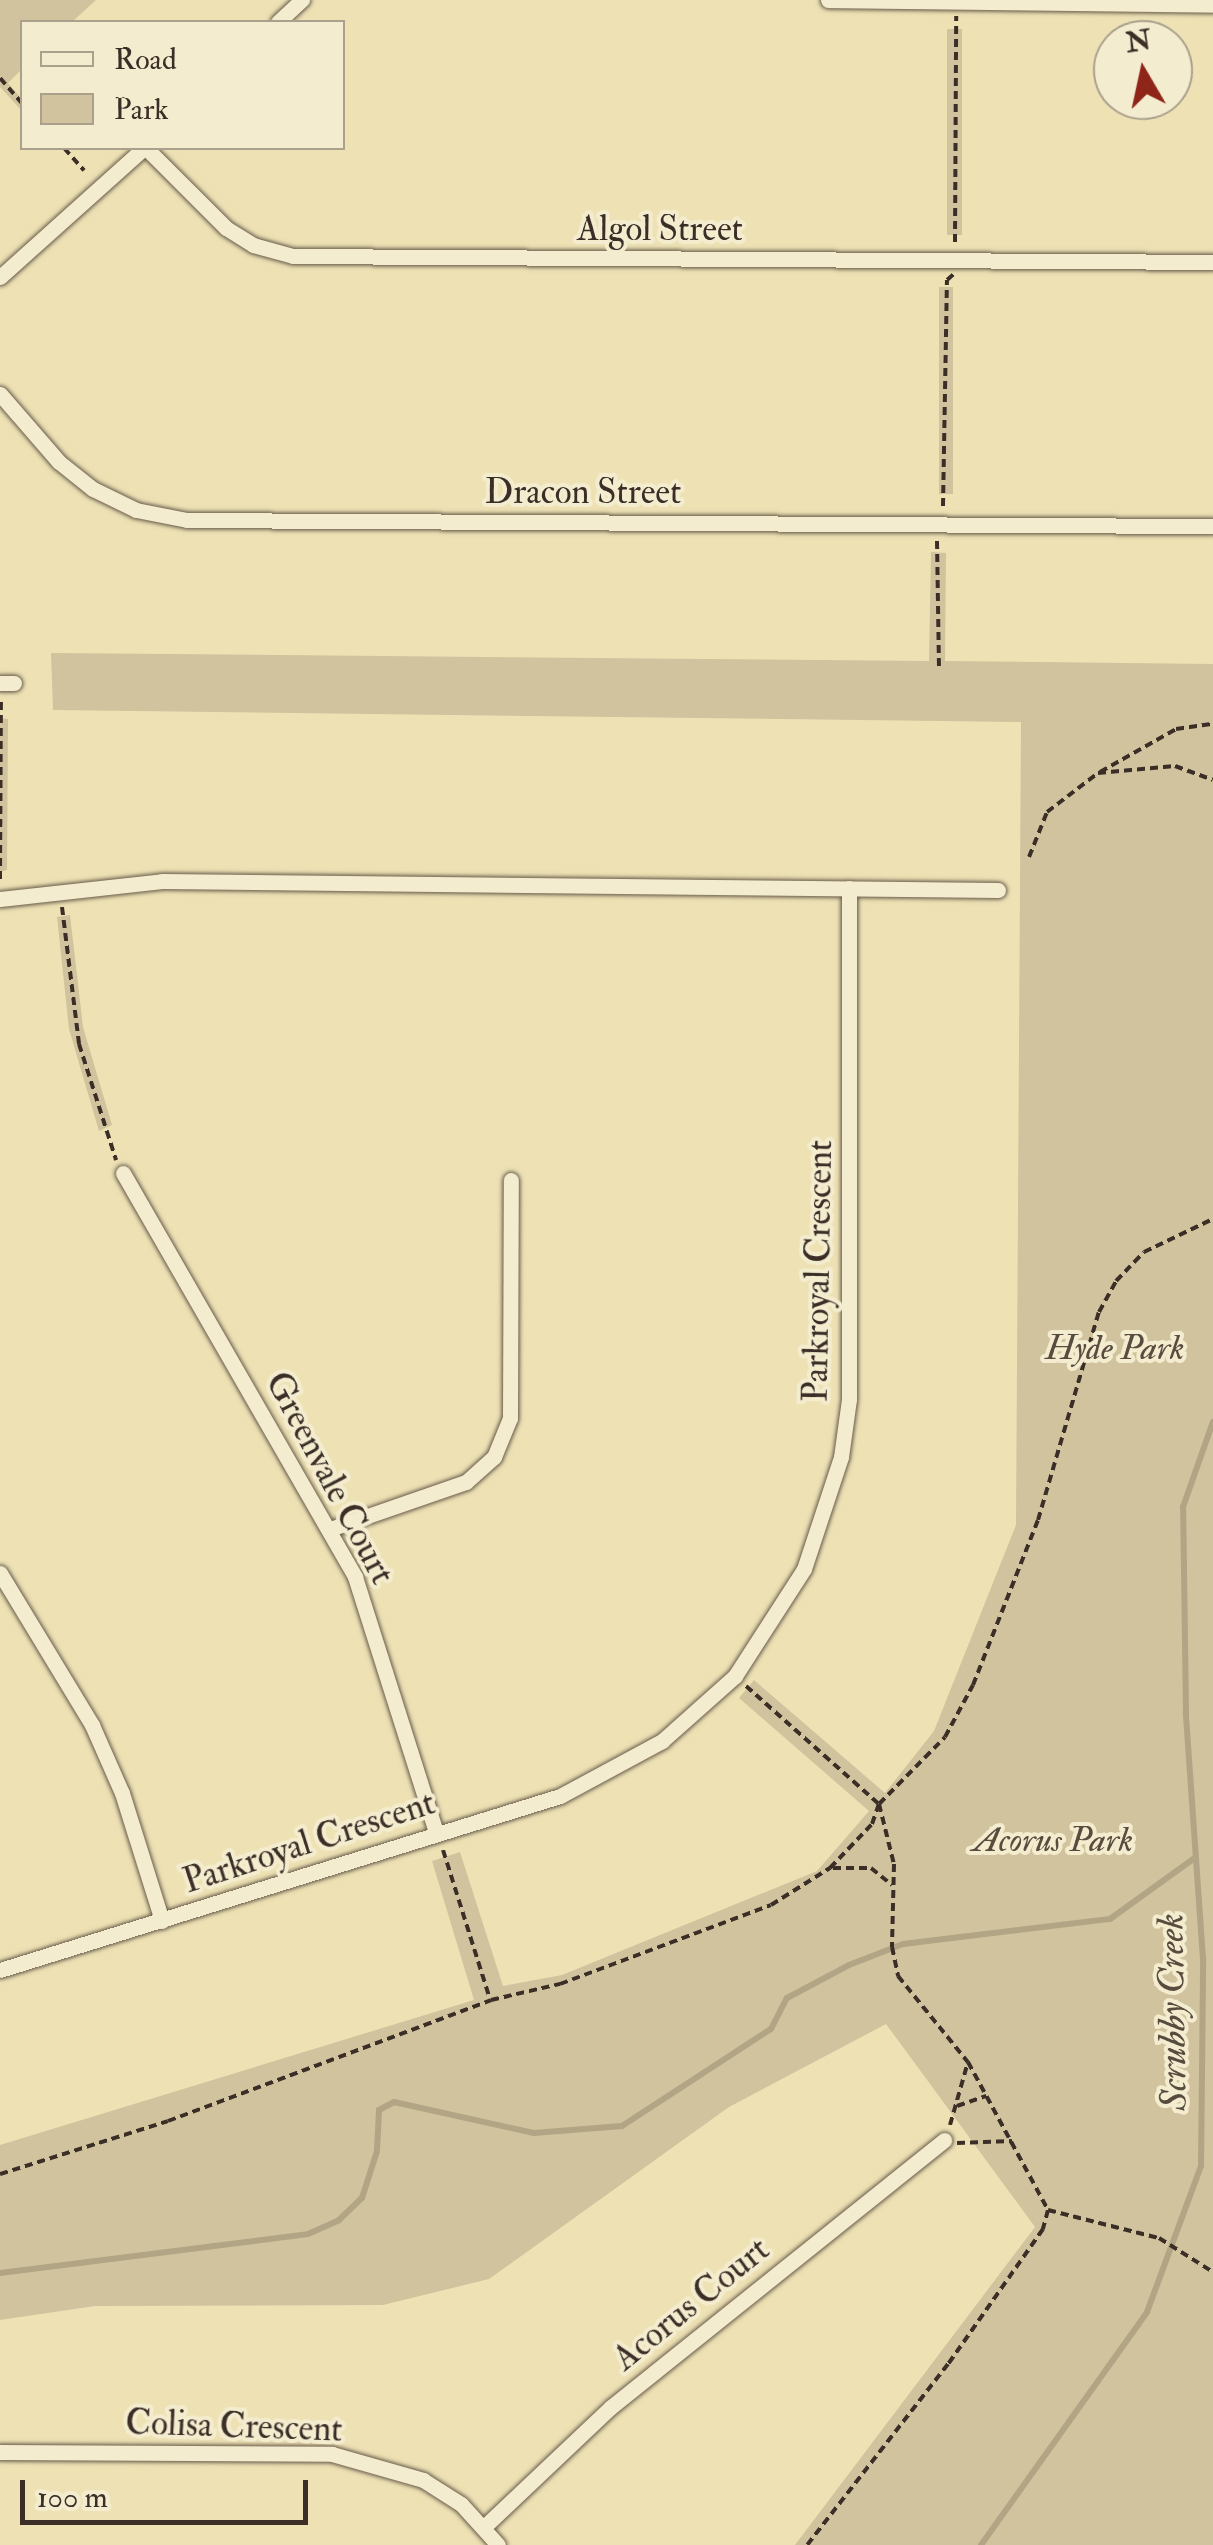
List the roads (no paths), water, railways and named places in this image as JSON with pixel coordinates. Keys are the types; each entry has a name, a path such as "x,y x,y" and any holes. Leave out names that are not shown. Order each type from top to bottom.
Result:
{"street":[{"path":"280,20 302,0"},
{"path":"828,0 1213,6"},
{"path":"0,277 143,150"},
{"name":"Algol Street","path":"147,150 226,228 253,245 293,256 1213,262"},
{"name":"Dracon Street","path":"0,394 59,462 93,489 136,510 187,520 1213,526"},
{"path":"0,899 60,888 162,882 998,890"},
{"name":"Parkroyal Crescent","path":"0,1970 560,1796 617,1770 705,1708 735,1676 804,1569 841,1457 849,1399 849,888"},
{"name":"Greenvale Court","path":"123,1172 330,1529 371,1618 436,1832"},
{"path":"330,1529 466,1482 494,1457 510,1418 511,1180"},
{"path":"0,1573 92,1724 122,1794 162,1921"},
{"name":"Acorus Court","path":"485,2526 611,2407 944,2140"},
{"name":"Colisa Crescent","path":"0,2452 332,2454 423,2480 485,2526 498,2545"}],"waterway":[{"name":"Scrubby Creek","path":"981,2545 1147,2312 1201,2166 1203,1959 1186,1713 1183,1507 1213,1422"},
{"path":"0,2273 308,2234 339,2220 362,2198 377,2151 379,2110 394,2102 534,2133 622,2126 771,2029 787,1998 849,1965 903,1944 1110,1919 1196,1857"}],"park label":[{"name":"Hyde Park","path":"1115,1348"},
{"name":"Acorus Park","path":"1053,1840"}]}
